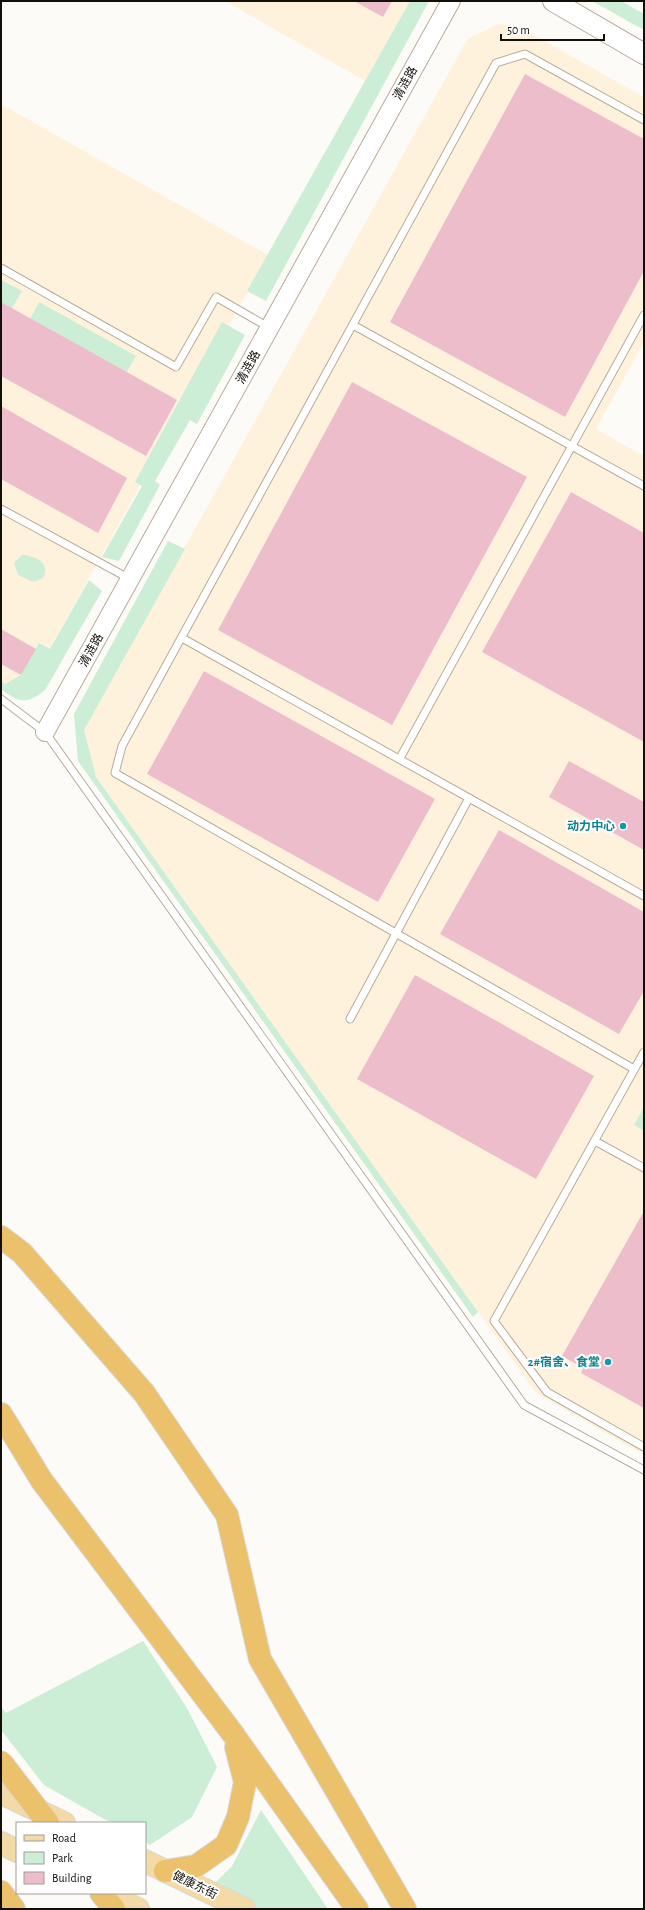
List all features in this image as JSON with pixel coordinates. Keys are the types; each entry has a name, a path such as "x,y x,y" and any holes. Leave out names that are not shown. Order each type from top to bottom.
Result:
{"highway":[{"path":"1,1237 22,1253 144,1393 227,1515 260,1659 405,1909"},
{"path":"1,1414 42,1481 233,1734 357,1909"},
{"path":"165,1871 196,1866 226,1844 238,1817 245,1782 233,1734"},
{"path":"1,1762 47,1822"},
{"path":"1,1892 14,1909"},
{"path":"102,1894 114,1909"}],"main road":[{"path":"553,1 644,54"},
{"path":"1,1794 62,1822"},
{"path":"1,1844 16,1851"},
{"name":"健康东街","path":"146,1862 244,1909"},
{"path":"107,1894 138,1909"}],"street":[{"name":"清涟路","path":"45,732 451,1"}],"lane":[{"path":"634,1069 115,773 122,746 496,63 526,54 644,120"},
{"path":"1,268 176,367 216,297 270,328"},
{"path":"400,758 644,315"},
{"path":"353,325 644,486"},
{"path":"1,509 130,579"},
{"path":"182,638 400,758 644,896"},
{"path":"1,699 45,732 524,1405 644,1470"},
{"path":"350,1019 469,798"},
{"path":"644,1052 494,1321 547,1392 644,1447"},
{"path":"595,1141 644,1168"}],"shaded area":[{"path":"225,1 410,1 365,81"},
{"path":"498,24 518,26 644,97 644,342 596,429 644,456 644,1455 536,1393 96,777 83,730 468,38"},
{"path":"1,104 268,255 31,683 9,687 1,681"}],"green space":[{"path":"410,1 429,1 266,301 247,291"},
{"path":"592,1 621,1 644,14 644,30"},
{"path":"1,280 22,291 12,308 1,302"},
{"path":"39,302 136,356 126,373 30,319"},
{"path":"222,322 245,335 197,424 190,420 155,481 160,485 119,561 102,557 142,486 135,482"},
{"path":"168,541 185,549 84,730 96,777 478,1312 473,1317 78,761 74,714"},
{"path":"22,555 27,555 40,561 45,568 43,578 34,582 18,575 14,563"},
{"path":"89,580 102,591 45,690 33,698 23,700 13,697 1,689 1,681 5,684 21,675 39,643 50,649"},
{"path":"644,1107 644,1131 634,1125"},
{"path":"143,1641 187,1708 217,1767 192,1817 150,1845 146,1843 146,1822 109,1822 44,1785 1,1730 1,1707 6,1713"},
{"path":"261,1810 328,1909 260,1909 209,1889 232,1866"}],"building":[{"path":"354,1 392,1 383,17"},
{"path":"525,74 644,139 644,271 565,417 390,322"},
{"path":"1,302 177,400 146,456 1,376"},
{"path":"352,382 527,477 392,725 218,630"},
{"path":"1,406 127,478 98,533 1,479"},
{"path":"571,492 644,533 644,742 482,652"},
{"path":"1,629 36,649 21,675 1,664"},
{"path":"204,671 435,799 378,902 147,774"},
{"name":"动力中心","path":"569,761 644,802 644,850 549,797"},
{"path":"499,830 644,912 644,991 619,1034 440,934"},
{"path":"415,975 594,1076 536,1179 357,1079"},
{"path":"644,1211 644,1408 581,1373 583,1368 562,1356"}],"place":[{"name":"动力中心","path":"623,826"},
{"name":"2#宿舍、食堂","path":"608,1362"}]}
